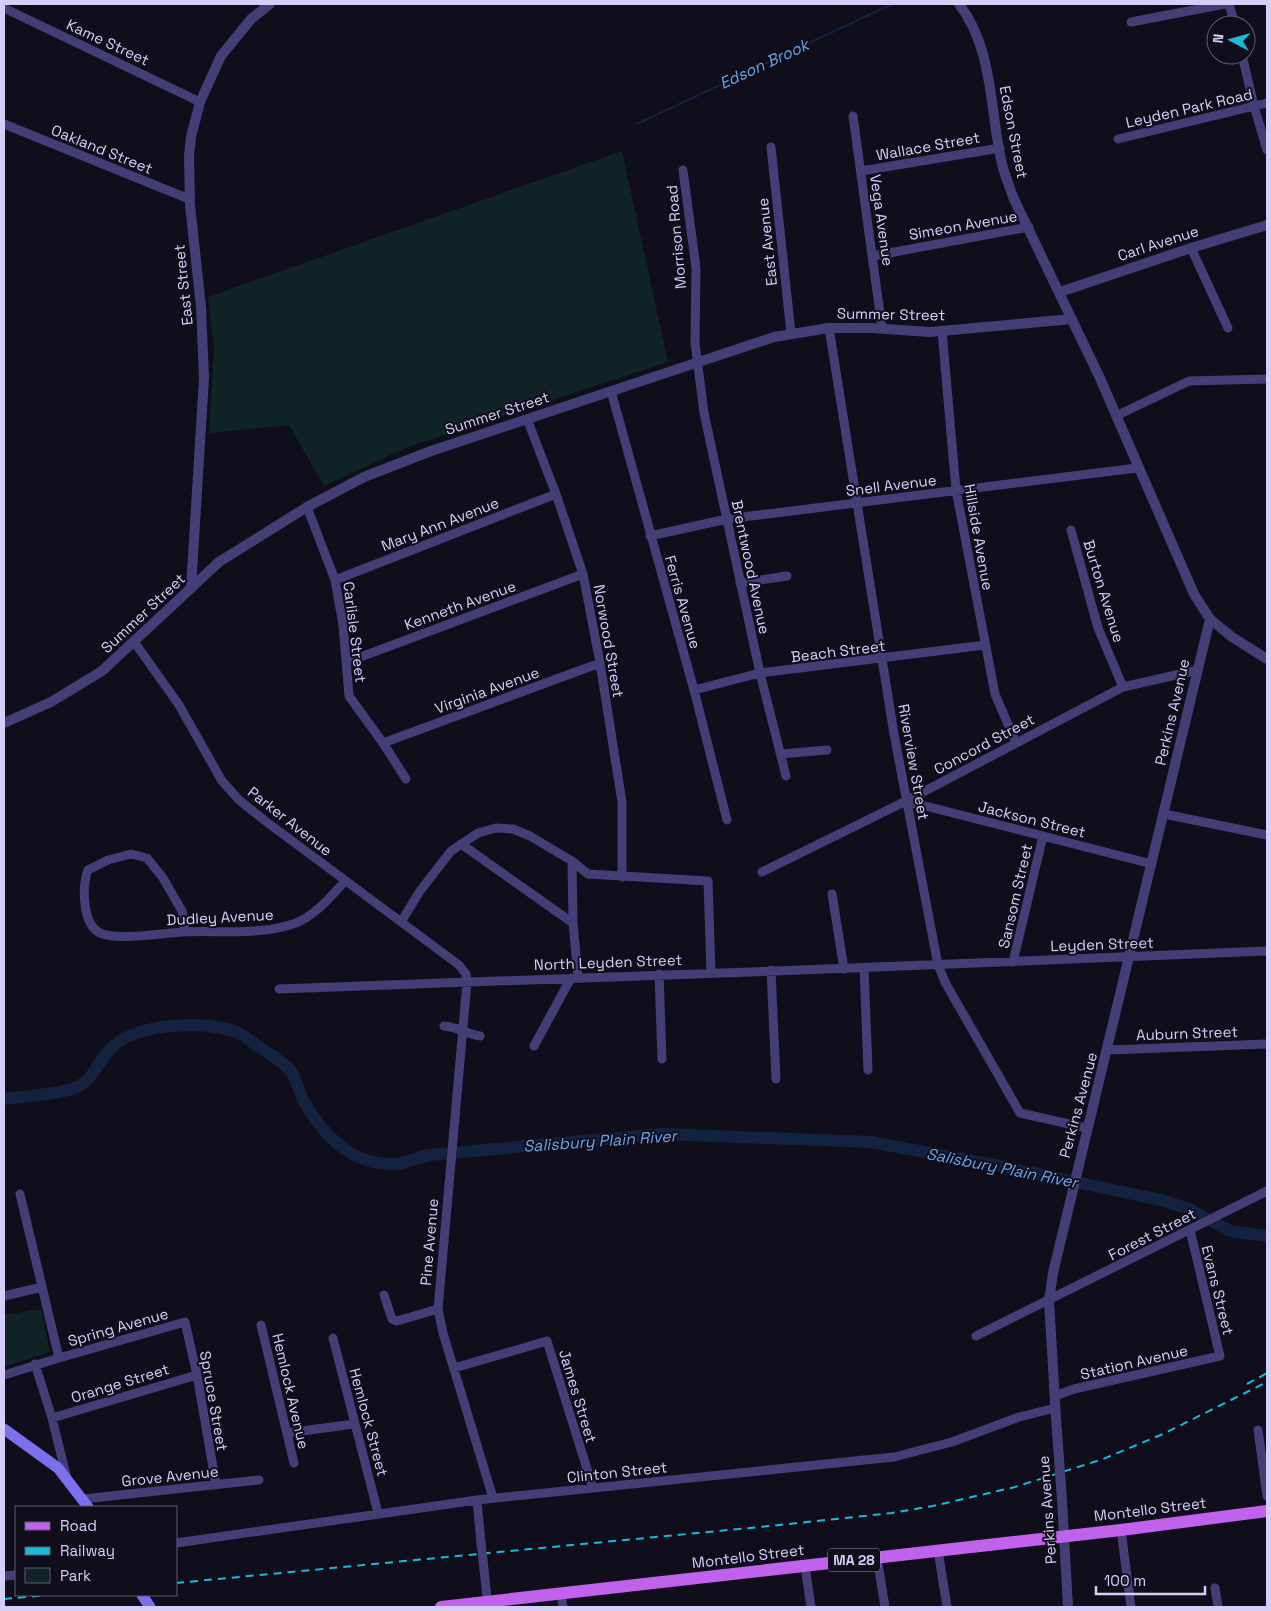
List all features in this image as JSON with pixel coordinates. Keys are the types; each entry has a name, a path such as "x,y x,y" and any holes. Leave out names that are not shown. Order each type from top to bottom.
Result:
{"main road":[{"path":"5,1432 66,1476 86,1503"},
{"name":"Montello Street","path":"441,1607 488,1605 561,1594 1064,1535 1121,1530 1267,1511"},
{"path":"143,1596 150,1607"}],"street":[{"name":"East Street","path":"191,588 204,378 201,307 190,199 188,156 194,122 200,102 221,56 251,19 270,4"},
{"name":"Edson Street","path":"959,4 970,18 985,57 1003,168 1013,197 1060,292"},
{"path":"1130,22 1225,4"},
{"name":"Kame Street","path":"4,8 200,102"},
{"path":"1244,65 1267,150"},
{"name":"Leyden Park Road","path":"1118,139 1267,103"},
{"name":"Vega Avenue","path":"853,116 882,328"},
{"name":"Oakland Street","path":"4,124 190,199"},
{"name":"East Avenue","path":"771,147 791,333"},
{"name":"Wallace Street","path":"861,171 1000,148"},
{"name":"Morrison Road","path":"683,170 696,268 696,362"},
{"name":"Carl Avenue","path":"1060,292 1191,248 1267,225"},
{"name":"Simeon Avenue","path":"873,256 1029,227"},
{"path":"1191,248 1228,328"},
{"path":"1060,292 1116,416 1188,584 1210,619 1232,637 1267,660"},
{"name":"Summer Street","path":"4,723 51,702 102,671 219,562 307,507 389,466 696,362 791,333 829,328 942,331 1072,319"},
{"name":"Riverview Street","path":"829,328 882,660 906,800 938,965 946,984 1020,1113 1087,1128"},
{"name":"Hillside Avenue","path":"942,331 956,490 995,694 1016,743"},
{"name":"Brentwood Avenue","path":"696,362 708,438 760,673 786,776"},
{"path":"1116,416 1189,381 1267,379"},
{"name":"Ferris Avenue","path":"612,391 650,536 694,690 727,820"},
{"name":"Norwood Street","path":"527,419 556,494 583,574 600,663 622,802 622,877"},
{"name":"Snell Avenue","path":"650,536 727,519 1137,468"},
{"name":"Mary Ann Avenue","path":"335,580 556,494"},
{"name":"Carlisle Street","path":"307,507 335,580 347,662 349,696 406,779"},
{"name":"Burton Avenue","path":"1071,530 1098,628 1123,687"},
{"name":"Kenneth Avenue","path":"347,662 583,574"},
{"path":"740,583 787,576"},
{"name":"Perkins Avenue","path":"1068,1607 1050,1301 1053,1273 1076,1172 1131,956 1210,619"},
{"name":"Parker Avenue","path":"134,643 179,705 222,781 233,794 264,820 459,965 466,974 467,982"},
{"name":"Beach Street","path":"694,690 760,673 882,660 985,645"},
{"name":"Virginia Avenue","path":"383,743 600,663"},
{"name":"Concord Street","path":"762,872 906,800 1123,687 1198,670"},
{"path":"780,754 827,750"},
{"name":"Jackson Street","path":"906,800 1152,864"},
{"path":"1164,814 1267,835"},
{"path":"401,922 426,883 451,851 484,830 507,828 530,836 572,861 588,874 708,881 711,972"},
{"name":"Sansom Street","path":"1014,962 1043,836"},
{"path":"461,844 573,923"},
{"name":"Dudley Avenue","path":"185,932 182,911 163,878 147,858 136,854 102,862 91,867 86,873 85,894 88,919 98,932 110,935 264,930 298,922 312,914 345,881"},
{"path":"534,1046 574,977 572,861"},
{"path":"832,894 844,969"},
{"name":"Leyden Street","path":"938,965 1267,950"},
{"name":"North Leyden Street","path":"279,989 410,986 574,977 938,965"},
{"path":"864,968 868,1070"},
{"path":"771,970 776,1079"},
{"path":"659,974 662,1059"},
{"name":"Pine Avenue","path":"467,982 438,1309 493,1498"},
{"path":"444,1026 458,1027 467,1034 480,1036"},
{"name":"Auburn Street","path":"1108,1050 1267,1044"},
{"name":"Forest Street","path":"976,1336 1050,1301 1267,1191"},
{"name":"Spring Avenue","path":"20,1194 59,1358"},
{"name":"Evans Street","path":"1190,1230 1220,1356"},
{"path":"4,1296 42,1287"},
{"path":"384,1295 392,1319 396,1321 438,1309"},
{"name":"Spring Avenue","path":"4,1375 35,1364 185,1322"},
{"name":"Spruce Street","path":"185,1322 197,1374 216,1485"},
{"name":"Hemlock Avenue","path":"262,1325 294,1463"},
{"name":"Hemlock Street","path":"333,1338 378,1512"},
{"name":"James Street","path":"454,1368 547,1341 593,1488"},
{"name":"Station Avenue","path":"1055,1396 1074,1389 1220,1356"},
{"path":"35,1364 52,1418 66,1476"},
{"name":"Orange Street","path":"52,1418 197,1374"},
{"name":"Clinton Street","path":"178,1542 378,1512 493,1498 894,1457 952,1442 1019,1417 1056,1413"},
{"path":"287,1433 354,1424"},
{"path":"1258,1430 1267,1496"},
{"name":"Grove Avenue","path":"86,1503 259,1480"},
{"path":"477,1500 488,1605"},
{"path":"1121,1530 1131,1607"},
{"path":"938,1550 947,1607 943,1607"},
{"path":"877,1557 885,1607"},
{"path":"805,1566 811,1607"},
{"path":"1215,1588 1218,1607"},
{"path":"561,1594 563,1607"}],"green space":[{"path":"622,151 668,362 408,447 324,486 289,425 209,433 214,348 208,297"},
{"path":"41,1309 50,1352 4,1367 4,1315"}],"waterway":[{"name":"Edson Brook","path":"637,124 892,4"},
{"name":"Salisbury Plain River","path":"4,1099 72,1089 89,1078 110,1049 134,1034 166,1027 199,1025 239,1033 283,1063 290,1070 312,1114 330,1137 353,1154 366,1160 380,1163 396,1164 429,1155 661,1134 871,1142 1000,1166 1161,1200 1189,1209 1230,1231 1267,1236"}],"railway":[{"path":"1247,1384 1267,1373"},
{"path":"178,1583 760,1527 892,1513 933,1506 1015,1487 1103,1459 1163,1434 1267,1382"},
{"path":"4,1599 36,1596"}]}
